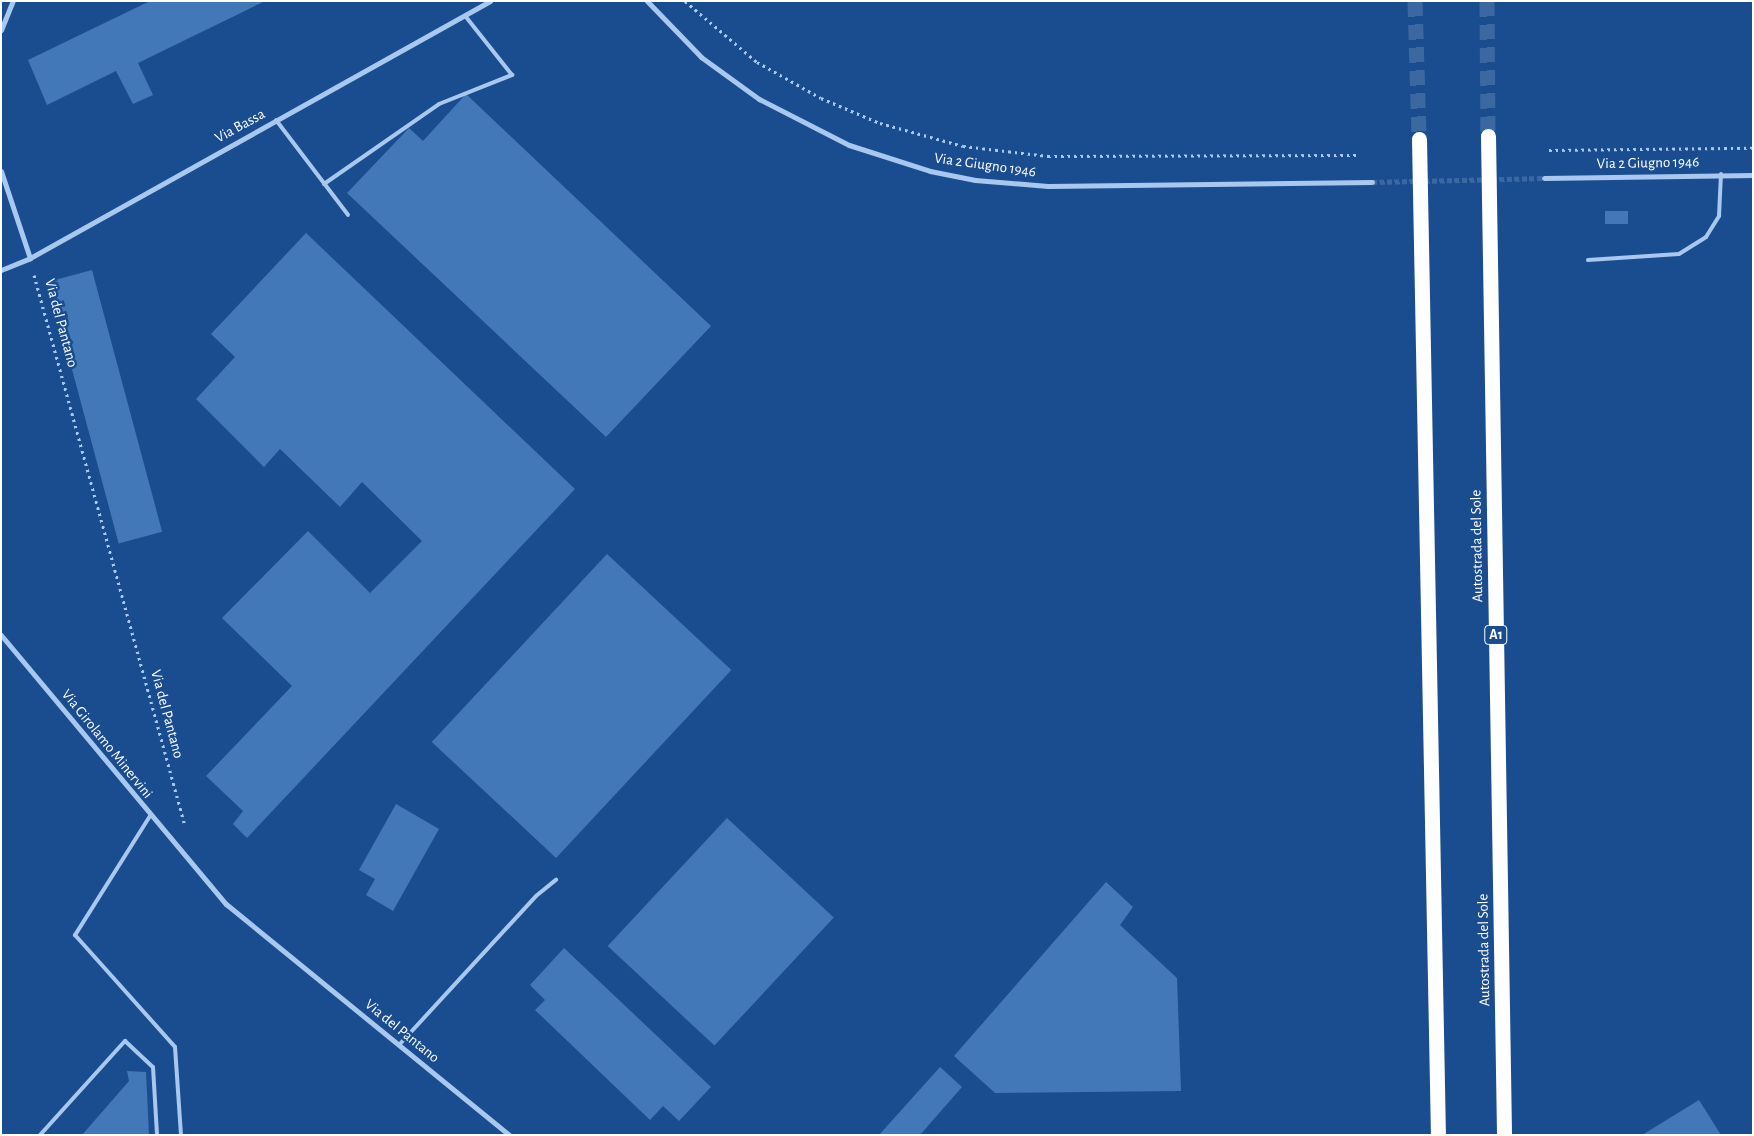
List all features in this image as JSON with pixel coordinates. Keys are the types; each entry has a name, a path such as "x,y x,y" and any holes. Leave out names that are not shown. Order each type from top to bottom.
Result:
{"highway":[{"name":"Autostrada del Sole","path":"1488,136 1504,1135"},
{"path":"1419,139 1438,1135"}],"street":[{"path":"1,30 13,1"},
{"name":"Via Bassa","path":"1,270 30,258 276,120 466,17 490,1"},
{"name":"Via 2 Giugno 1946","path":"647,1 701,57 759,99 849,145 930,171 976,180 1048,186 1372,182"},
{"path":"1,171 30,258"},
{"name":"Via 2 Giugno 1946","path":"1544,178 1753,175"},
{"name":"Via Girolamo Minervini","path":"1,635 150,816 196,867"},
{"name":"Via del Pantano","path":"196,867 226,904 509,1135"}],"lane":[{"path":"324,184 439,104 512,75 466,17"},
{"path":"276,120 348,215"},
{"path":"1588,260 1680,254 1706,237 1719,216 1722,174"},
{"path":"150,816 75,935 175,1047 181,1135"},
{"path":"399,1045 536,896 556,880"},
{"path":"40,1135 125,1041 153,1067 157,1135"}],"path":[{"path":"684,1 757,62 821,98 880,123 963,146 1048,156 1359,155"},
{"path":"1549,150 1753,148"},
{"name":"Via del Pantano","path":"30,258 186,829"}],"building":[{"path":"150,1 265,1 138,63 153,95 133,104 116,71 47,105 28,60"},
{"path":"466,94 711,326 606,437 347,193 409,128 423,141"},
{"path":"1605,211 1628,211 1628,224 1605,224"},
{"path":"306,233 575,489 247,838 233,824 243,811 206,776 292,686 222,618 308,531 370,593 422,541 362,482 340,507 280,449 264,467 196,399 235,357 211,334"},
{"path":"92,270 162,532 119,543 49,282"},
{"path":"607,554 731,670 556,858 432,742"},
{"path":"396,804 439,829 393,911 366,895 375,879 359,870"},
{"path":"727,818 834,918 714,1046 608,946"},
{"path":"1106,882 1133,907 1120,925 1177,978 1181,1091 995,1093 954,1056"},
{"path":"564,948 711,1087 679,1121 663,1106 650,1120 535,1010 545,1000 530,985"},
{"path":"940,1067 962,1087 920,1135 879,1135"},
{"path":"127,1071 146,1072 149,1135 82,1135 129,1081"},
{"path":"1699,1100 1721,1135 1642,1135"}],"tunnel":[{"path":"1415,1 1419,139"},
{"path":"1487,1 1488,136"},
{"path":"1372,182 1544,178"}]}
